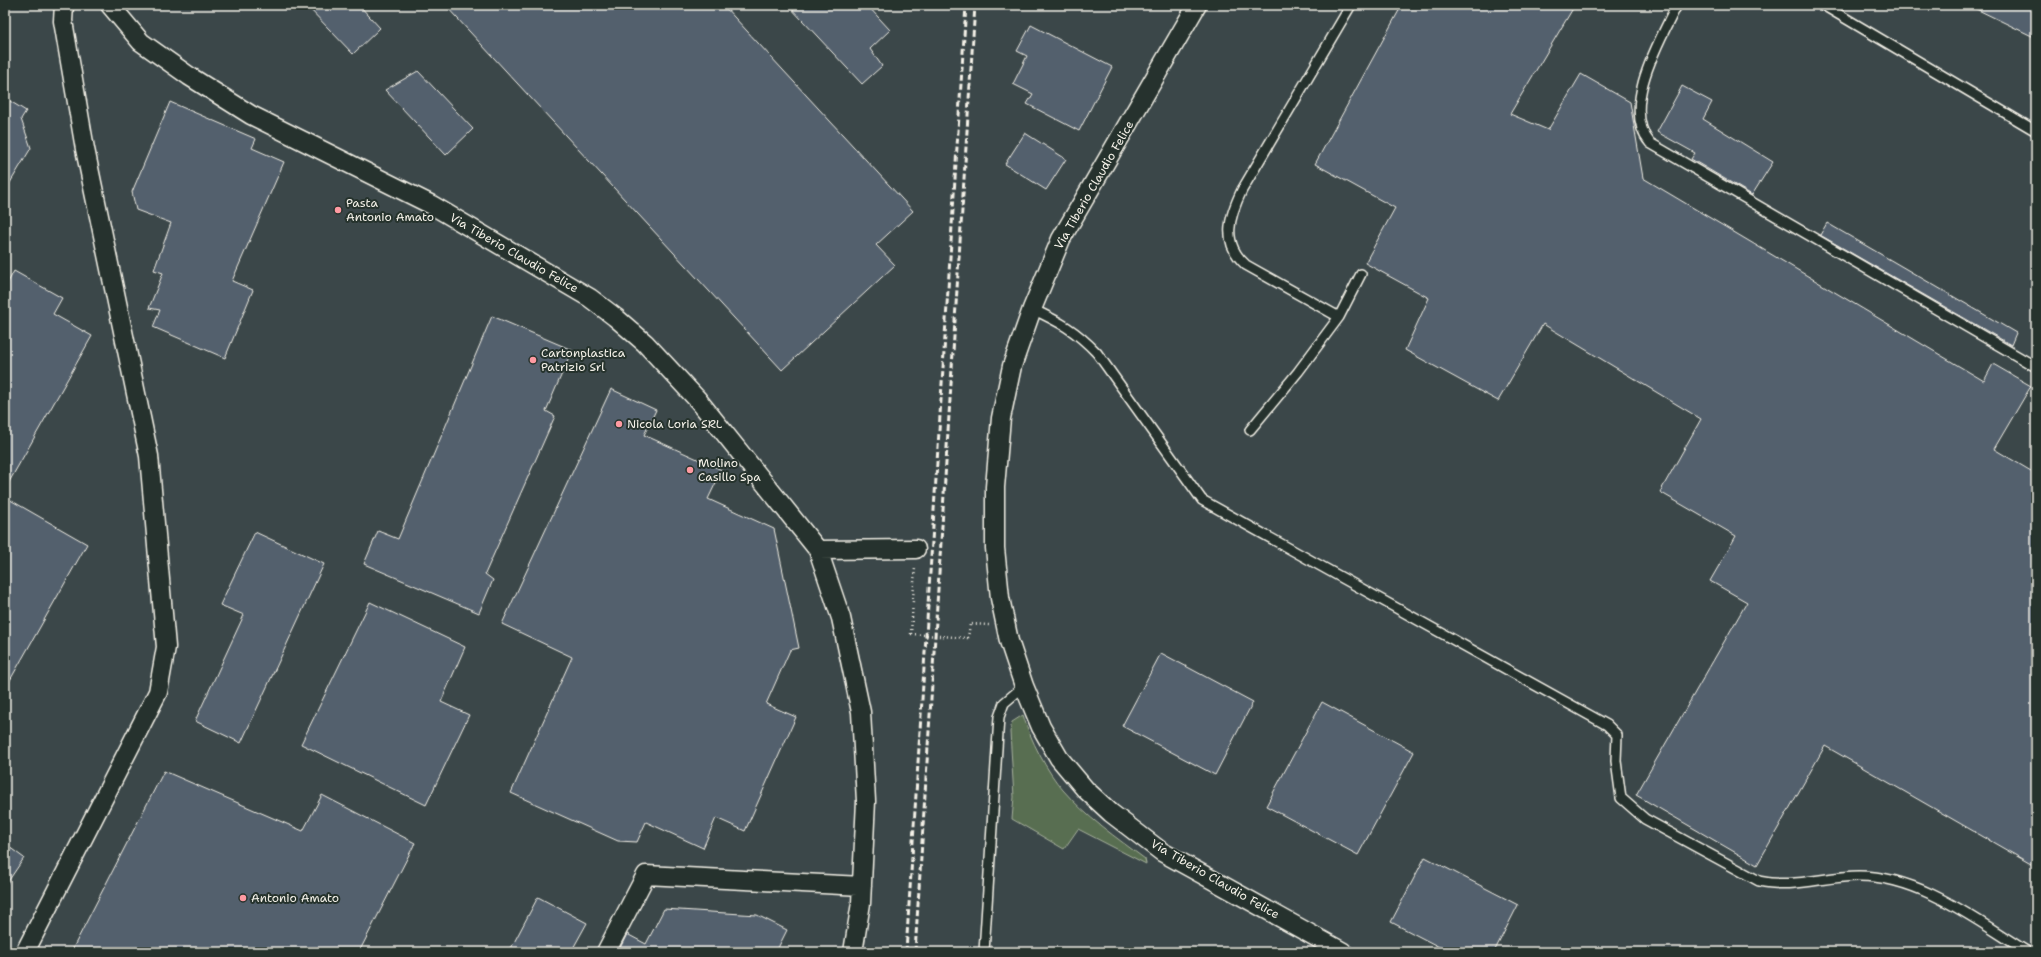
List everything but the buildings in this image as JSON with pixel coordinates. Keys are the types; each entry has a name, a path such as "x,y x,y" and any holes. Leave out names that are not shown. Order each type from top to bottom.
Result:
{"street":[{"path":"25,952 158,692 166,647 149,456 85,149 63,21 64,5"},
{"name":"Via Tiberio Claudio Felice","path":"110,5 141,42 189,76 251,115 432,205 590,298 616,316 645,343 698,400 818,550 841,618 861,712 866,801 861,903 853,952"},
{"name":"Via Tiberio Claudio Felice","path":"1197,5 1061,239 1032,309 1012,366 1001,418 995,487 995,548 1000,598 1009,641 1024,686 1041,727 1058,758 1085,789 1111,813 1162,852 1343,952"},
{"path":"818,550 916,549"},
{"path":"606,952 646,875 862,886"}],"lane":[{"path":"1339,317 1246,265 1234,253 1230,230 1233,208 1242,190 1351,5"},
{"path":"1678,5 1653,52 1643,83 1640,103 1641,121 1644,136 1650,143 2036,367"},
{"path":"1823,5 2036,132"},
{"path":"1250,430 1298,372 1339,317 1361,274"},
{"path":"1032,309 1064,324 1080,335 1097,353 1202,500 1607,726 1617,735 1616,761 1621,798 1645,819 1759,881 1775,885 1834,877 1858,876 1881,877 1906,883 1934,895 2028,952"},
{"path":"984,952 999,717 1004,702 1024,686"}],"path":[{"path":"916,549 911,634 968,638 970,624 980,624"}],"shaded area":[{"path":"5,5 2036,5 2036,952 5,952"}],"green space":[{"path":"1023,715 1040,755 1057,783 1072,800 1092,818 1145,859 1146,864 1078,829 1064,849 1012,819 1014,797 1010,732 1012,722"}],"railway":[{"path":"906,952 966,5"},
{"path":"915,952 975,5"}],"place":[{"name":"Pasta Antonio Amato","path":"338,210"},
{"name":"Cartonplastica Patrizio Srl","path":"533,360"},
{"name":"Nicola Loria SRL","path":"619,424"},
{"name":"Molino Casillo Spa","path":"690,470"},
{"name":"Antonio Amato","path":"243,898"}]}
